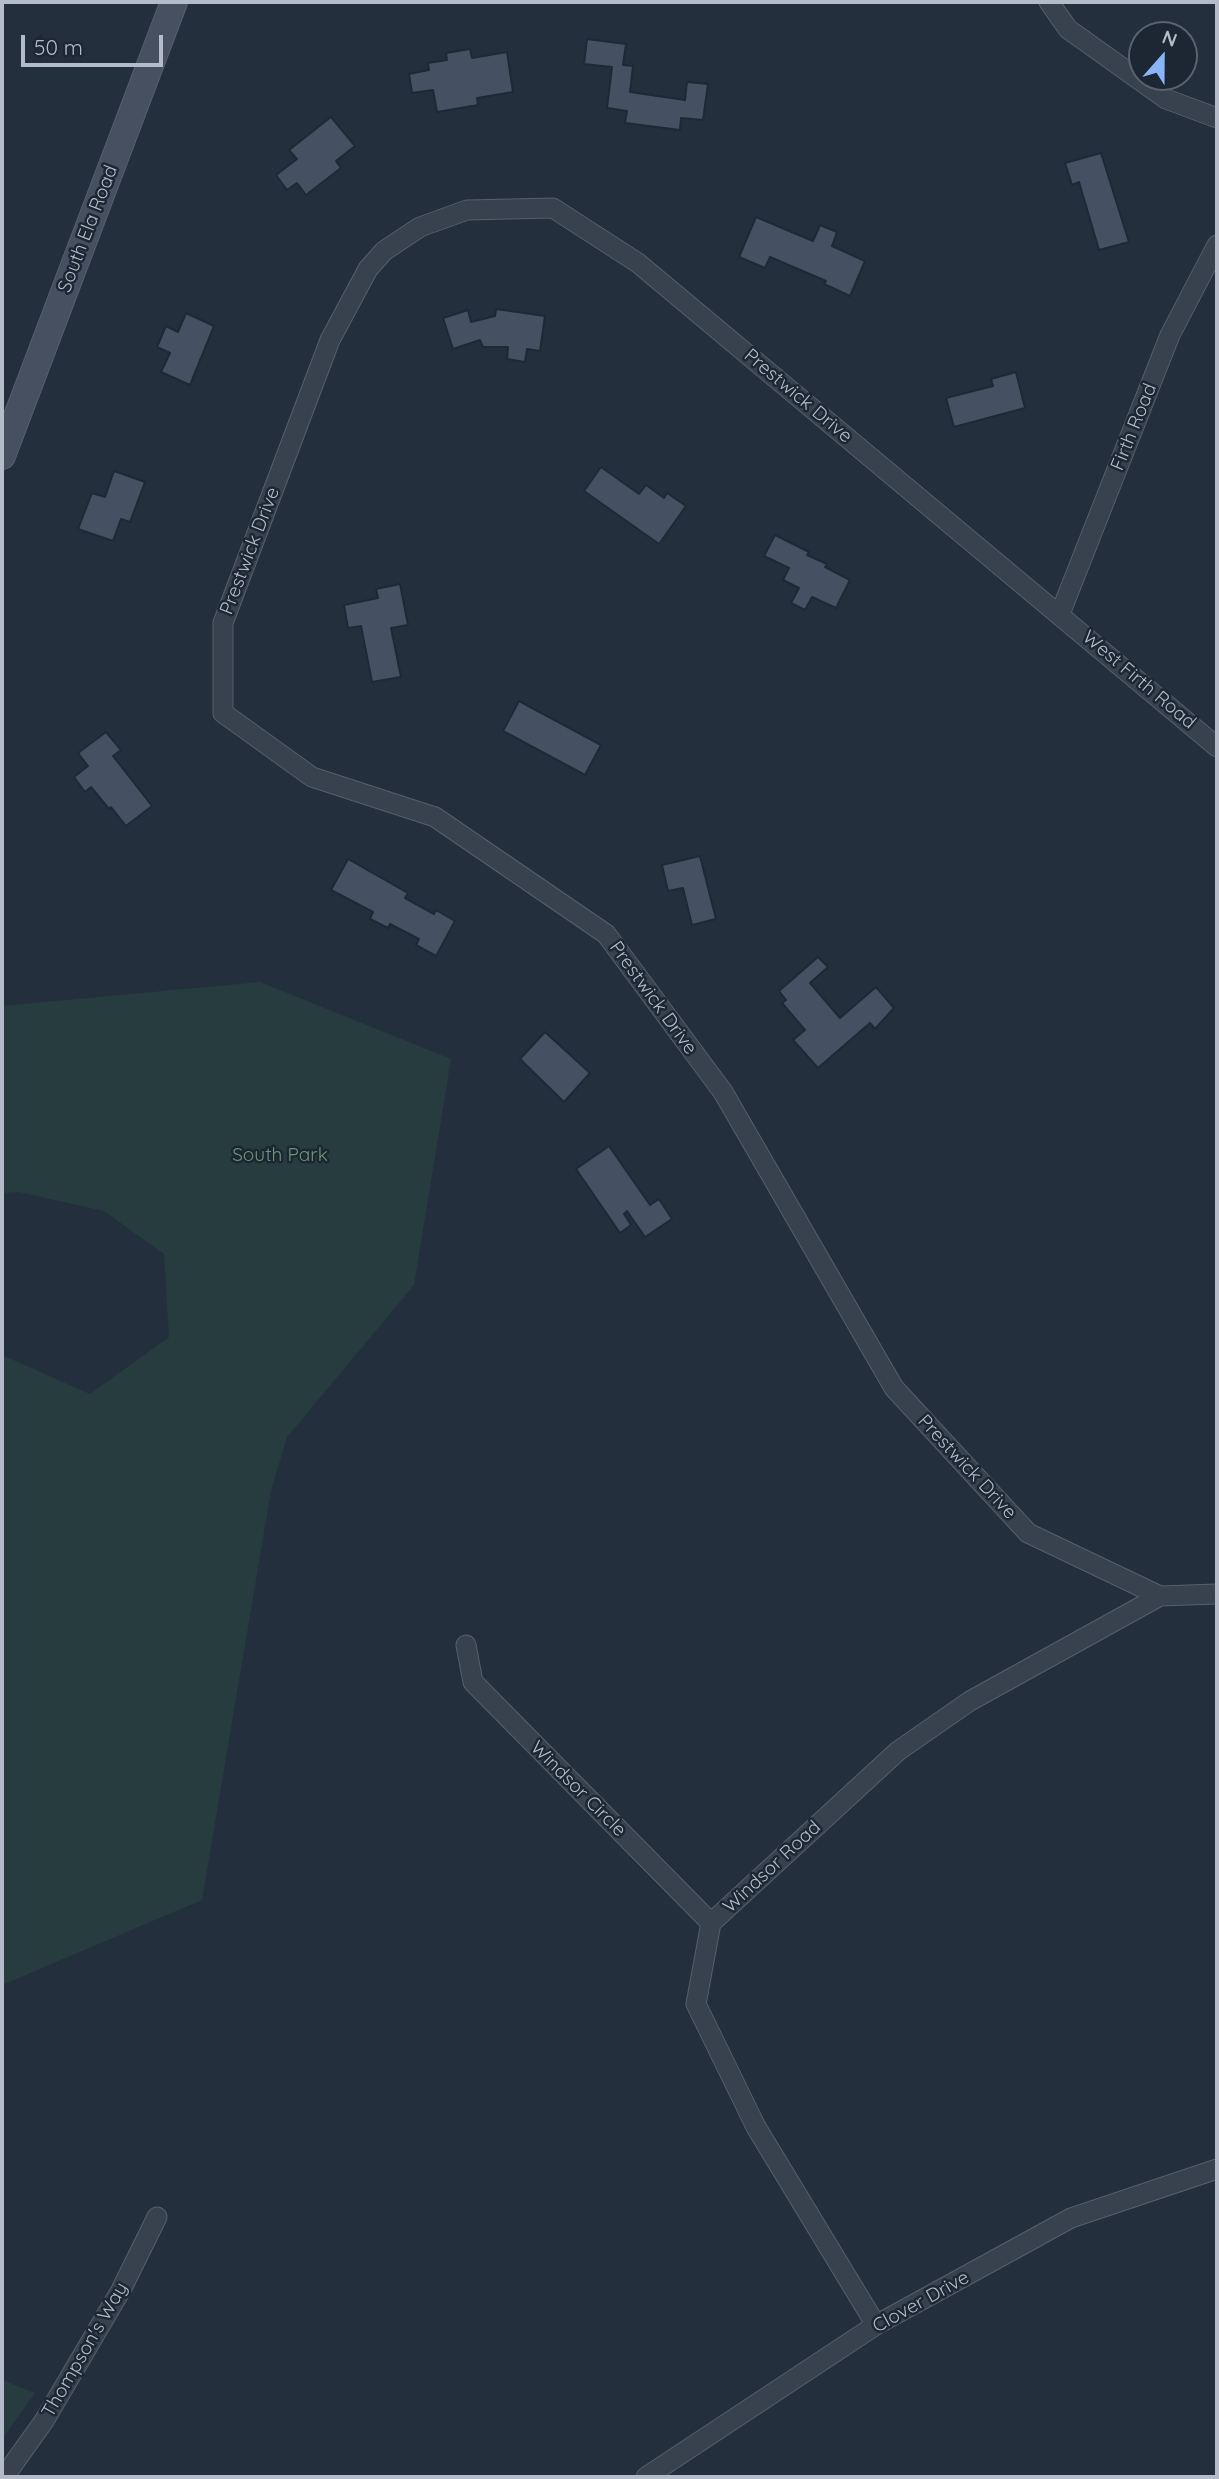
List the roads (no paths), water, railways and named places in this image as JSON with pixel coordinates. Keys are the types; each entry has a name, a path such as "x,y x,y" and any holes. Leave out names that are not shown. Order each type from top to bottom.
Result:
{"main road":[{"name":"South Ela Road","path":"2,456 174,2"}],"street":[{"path":"1049,2 1068,29 1166,99 1217,118"},
{"name":"Prestwick Drive","path":"1060,614 638,263 553,208 467,209 420,227 384,251 368,269 330,340 223,623 223,713 312,777 435,817 606,933 723,1092 894,1388 1028,1533 1160,1596"},
{"name":"Firth Road","path":"1060,614 1170,335 1217,245"},
{"name":"West Firth Road","path":"1060,614 1217,747"},
{"name":"Windsor Road","path":"876,2325 756,2127 696,2004 711,1923 898,1751 970,1701 1160,1596 1217,1594"},
{"name":"Windsor Circle","path":"466,1644 472,1682 711,1923"},
{"name":"Clover Drive","path":"646,2477 876,2325 1072,2218 1217,2169"},
{"name":"Thompson's Way","path":"4,2477 44,2421 121,2290 157,2217"}],"park label":[{"name":"South Park","path":"280,1155"}]}
